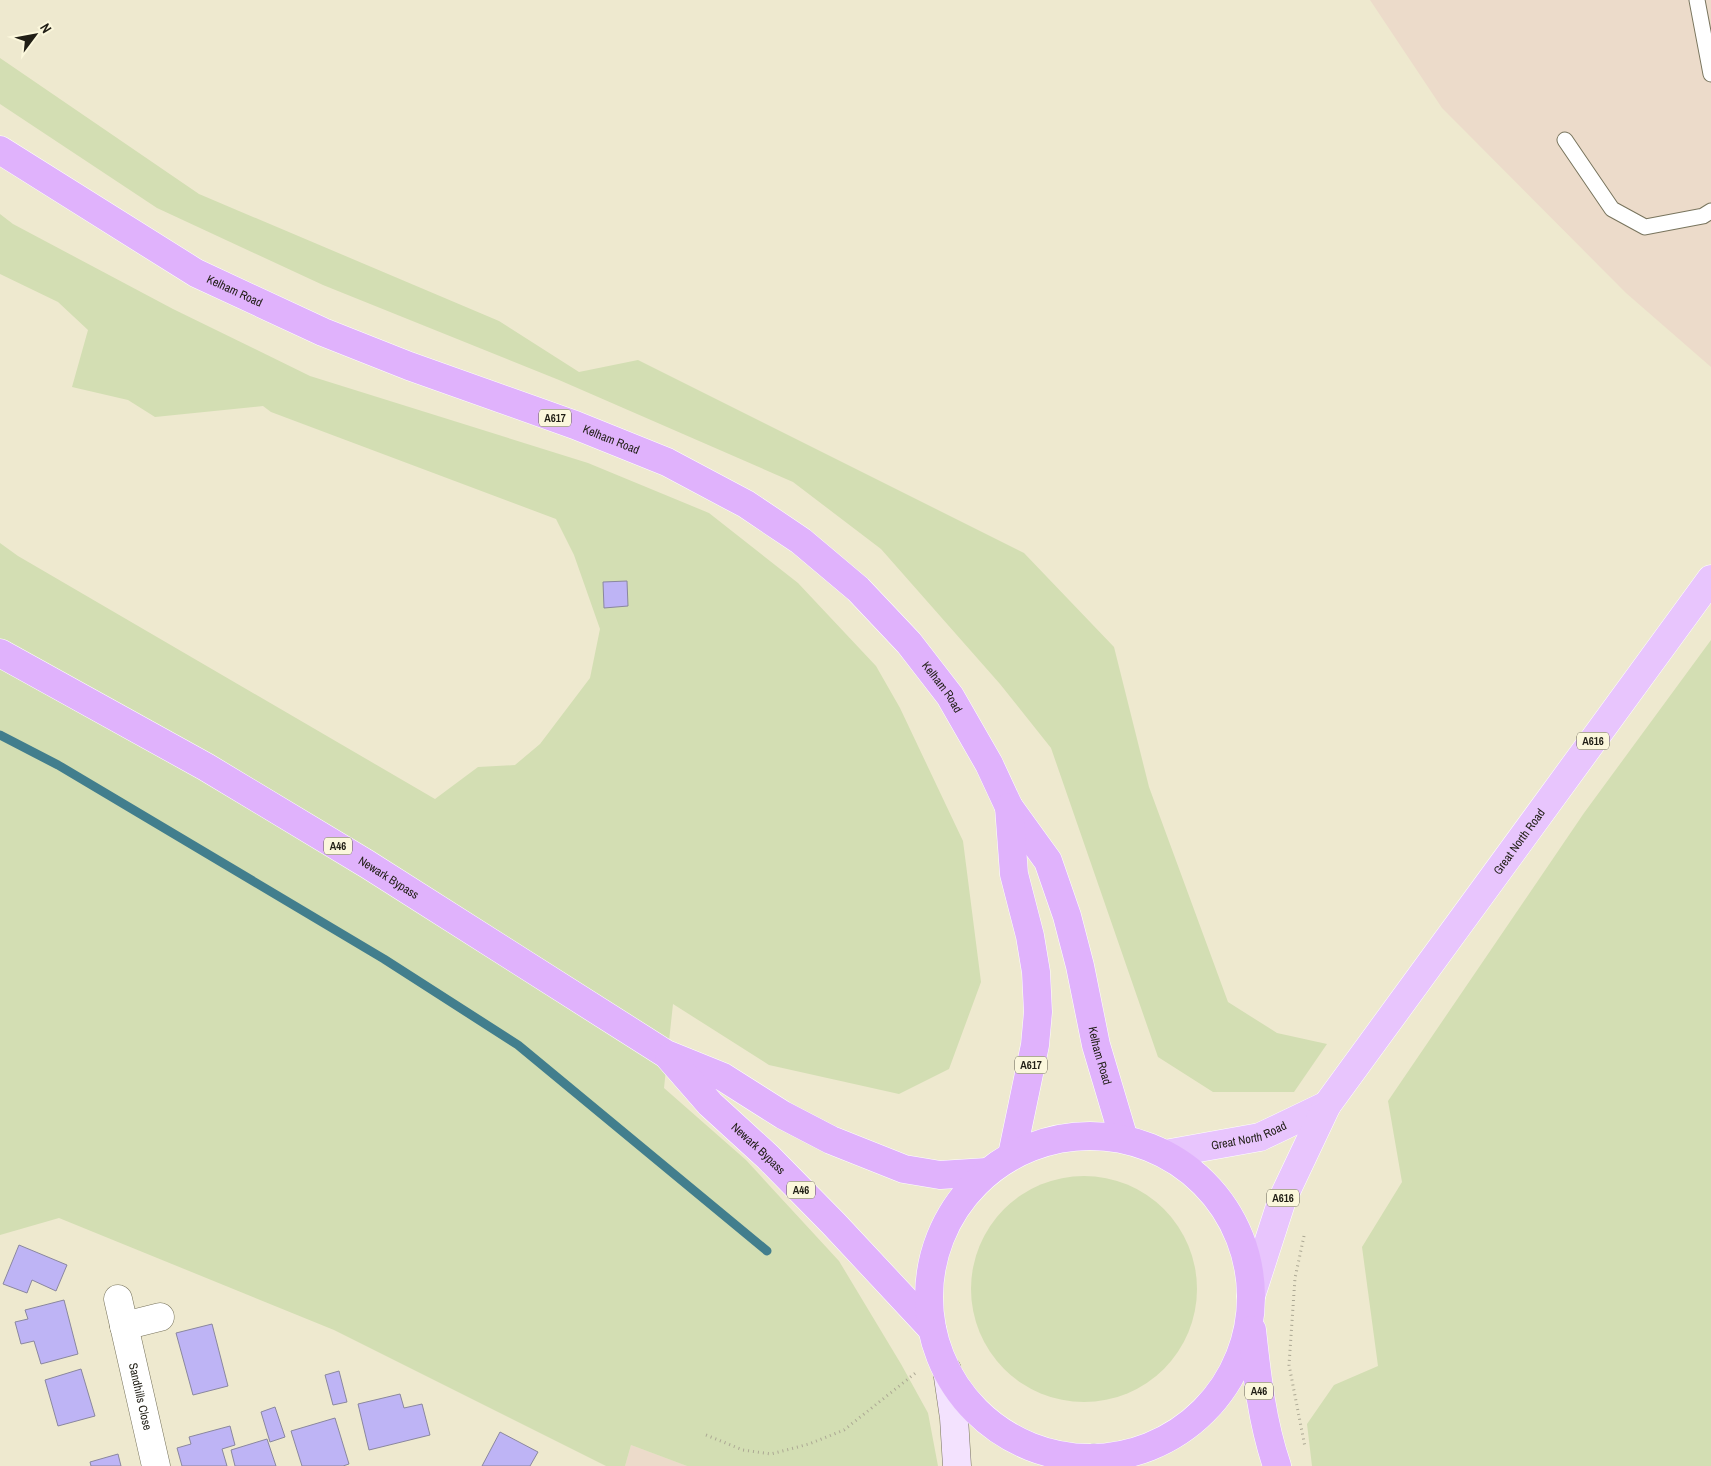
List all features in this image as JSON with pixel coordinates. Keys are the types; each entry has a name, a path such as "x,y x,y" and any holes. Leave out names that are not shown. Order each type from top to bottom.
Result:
{"highway":[{"name":"Kelham Road","path":"0,150 196,273 323,332 427,372 576,425 667,462 746,504 801,541 858,589 909,643 950,696 989,764 1009,807 1048,861 1067,916 1080,966 1096,1045 1124,1139"},
{"name":"Newark Bypass","path":"0,654 206,768 367,864 666,1054 723,1077 783,1115 831,1140 904,1169 940,1175 987,1172"},
{"name":"Kelham Road","path":"1009,807 1014,874 1030,936 1036,972 1038,1012 1036,1045 1012,1155"},
{"name":"Newark Bypass","path":"666,1054 710,1104 768,1157 828,1217 939,1351 971,1404 989,1422 1018,1440 1049,1452 1103,1462 1138,1451 1169,1437 1196,1418 1220,1392 1237,1363 1245,1339 1251,1305"},
{"path":"939,1351 930,1315 929,1286 938,1244 943,1230 957,1206 987,1172 1012,1155 1038,1144 1066,1137 1096,1136 1124,1139 1145,1145 1165,1154 1194,1174 1218,1199 1228,1214 1242,1245 1250,1279 1251,1305"},
{"name":"A46","path":"1251,1305 1259,1391 1269,1443 1277,1466"}],"main road":[{"name":"Great North Road","path":"1251,1305 1282,1200 1327,1104 1711,579"},
{"name":"Great North Road","path":"1165,1154 1260,1137 1327,1104"},
{"path":"939,1351 954,1418 957,1466"}],"street":[{"name":"Sandhills Close","path":"118,1299 156,1466"},
{"path":"124,1326 160,1317"}],"lane":[{"path":"1697,0 1711,74"},
{"path":"1564,140 1612,209 1645,227 1703,216 1711,211"}],"path":[{"path":"1277,1466 1306,1454 1289,1365 1295,1278 1304,1232"},
{"path":"706,1435 744,1450 771,1454 809,1444 844,1430 868,1412 939,1351"}],"shaded area":[{"path":"1370,0 1711,0 1711,367 1626,293 1442,108"},
{"path":"631,1445 687,1466 625,1466"}],"green space":[{"path":"0,58 199,194 499,321 579,372 638,360 1024,553 1114,647 1149,787 1228,1002 1277,1033 1327,1044 1294,1092 1213,1092 1158,1057 1051,748 1000,684 881,549 793,482 559,380 323,285 157,208 0,104"},
{"path":"0,214 13,224 173,309 310,376 588,463 709,513 798,583 876,666 900,708 963,841 981,982 949,1069 899,1094 769,1065 673,1004 664,1088 746,1160 839,1261 928,1413 938,1466 687,1466 631,1445 625,1466 606,1466 334,1330 59,1218 0,1235 0,543 18,556 435,799 478,767 515,765 540,744 590,678 600,629 574,555 556,519 271,412 263,406 155,417 128,400 72,387 88,330 58,302 0,274"},
{"path":"1711,640 1711,1466 1312,1466 1307,1424 1334,1385 1378,1366 1362,1247 1402,1182 1388,1101 1584,813"},
{"path":"1084,1176 1117,1181 1127,1185 1147,1195 1164,1209 1178,1226 1188,1246 1192,1256 1197,1289 1192,1322 1188,1332 1178,1352 1164,1369 1147,1383 1127,1393 1117,1397 1084,1402 1051,1397 1041,1393 1021,1383 1004,1369 990,1352 980,1332 976,1322 971,1289 976,1256 980,1246 990,1226 1004,1209 1021,1195 1041,1185 1051,1181"}],"building":[{"path":"627,581 628,606 604,608 603,582"},
{"path":"19,1245 67,1265 56,1291 32,1280 27,1293 3,1284"},
{"path":"64,1300 78,1354 41,1364 34,1341 21,1344 15,1322 28,1319 25,1310"},
{"path":"212,1324 228,1386 193,1395 176,1333"},
{"path":"81,1369 95,1416 58,1426 45,1380"},
{"path":"339,1371 347,1402 333,1405 325,1375"},
{"path":"400,1394 404,1408 422,1404 430,1435 369,1450 358,1404"},
{"path":"275,1407 285,1437 270,1442 261,1412"},
{"path":"335,1418 349,1464 343,1466 302,1466 291,1431"},
{"path":"230,1426 235,1445 222,1449 227,1466 182,1466 177,1448 191,1444 189,1437"},
{"path":"500,1432 538,1452 530,1466 482,1466"},
{"path":"267,1439 276,1466 235,1466 231,1450"},
{"path":"118,1454 121,1466 91,1466 90,1462"}],"waterway":[{"path":"0,735 58,765 384,959 518,1045 767,1251"}]}
